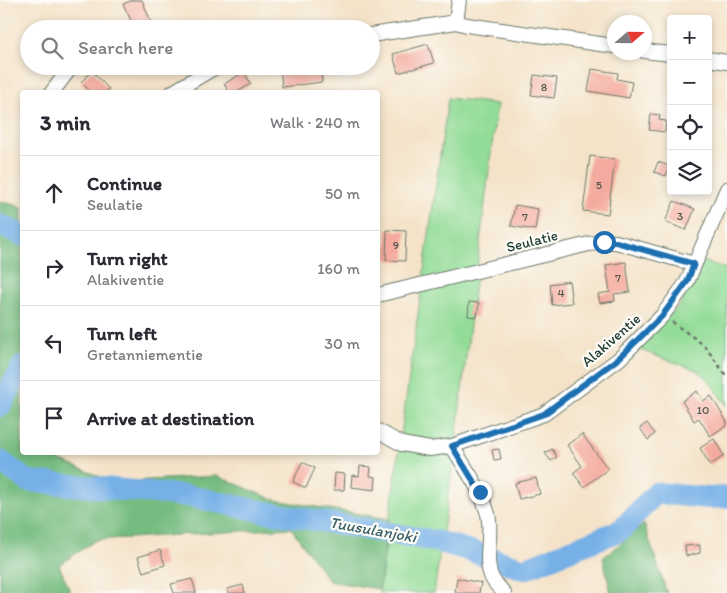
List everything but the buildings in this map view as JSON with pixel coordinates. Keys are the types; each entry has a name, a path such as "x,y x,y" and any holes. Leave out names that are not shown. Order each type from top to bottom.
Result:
{"street":[{"path":"456,22 460,0"},
{"path":"380,34 456,22 467,26 607,45"},
{"path":"652,52 667,54"},
{"path":"712,60 727,62"},
{"path":"54,90 65,75"},
{"path":"176,90 202,75"},
{"name":"Alakiventie","path":"380,432 402,444 430,449 452,446 544,414 619,358 662,316 687,282 727,189"},
{"name":"Seulatie","path":"380,295 588,244 604,242 616,242 694,264"},
{"path":"452,446 480,492 488,515 490,546 488,565 492,579 504,593"}],"path":[{"path":"662,316 704,345 727,377"}],"green space":[{"path":"448,98 497,104 454,456 434,593 379,593"},
{"path":"0,201 20,206 20,455 46,455 114,482 217,476 275,500 389,519 379,589 329,581 291,528 96,540 59,565 71,593 0,593"},
{"path":"703,261 727,269 727,406 706,377 696,370 637,349 679,306 697,277"},
{"path":"644,524 667,593 611,593 603,558"}],"waterway":[{"name":"Tuusulanjoki","path":"0,225 20,234"},
{"name":"Tuusulanjoki","path":"0,406 20,371"},
{"name":"Tuusulanjoki","path":"0,461 28,481 188,496 266,512 436,541 524,569 621,530 656,493 709,498 727,497"}],"route":[{"path":"480,492 452,446 544,414 619,358 662,316 687,282 694,264 616,242 604,242"}]}
